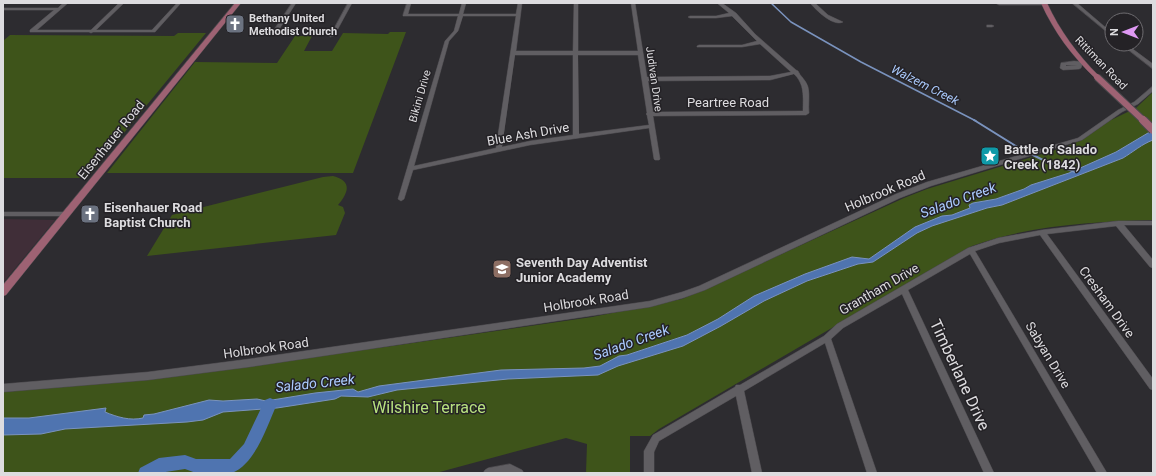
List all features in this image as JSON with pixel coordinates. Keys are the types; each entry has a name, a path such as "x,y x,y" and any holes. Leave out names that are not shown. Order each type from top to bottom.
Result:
{"main road":[{"name":"Eisenhauer Road","path":"3,292 238,3"},
{"name":"Rittiman Road","path":"1044,3 1060,35 1082,64 1153,130"}],"street":[{"path":"66,3 32,31 153,31 179,3"},
{"path":"91,32 122,3"},
{"path":"276,30 294,3"},
{"path":"332,36 350,3"},
{"path":"409,3 404,15 518,15"},
{"name":"Bikini Drive","path":"400,198 447,41 456,31 464,3"},
{"path":"499,150 520,3"},
{"path":"576,3 576,137"},
{"name":"Judivan Drive","path":"633,3 656,159"},
{"path":"718,3 734,14 761,42 796,72"},
{"path":"812,3 826,16 840,22"},
{"path":"999,4 1044,3"},
{"path":"1074,3 1104,28"},
{"path":"3,9 59,9"},
{"path":"690,17 716,17 734,14"},
{"path":"699,46 742,46 761,42"},
{"path":"1133,52 1153,67"},
{"path":"513,53 640,53"},
{"path":"644,79 764,78 782,76 796,72"},
{"name":"Peartree Road","path":"649,114 806,113 805,87 796,72"},
{"name":"Holbrook Road","path":"3,388 94,381 241,364 650,304 702,288 898,196 929,184 1080,139 1120,111 1136,103 1153,88"},
{"name":"Blue Ash Drive","path":"409,169 530,143 651,126"},
{"path":"3,214 66,214"},
{"path":"1118,223 1153,264"},
{"name":"Grantham Drive","path":"649,473 649,451 656,438 739,388 827,338 840,326 971,250 998,241 1042,232 1118,223 1153,223"},
{"name":"Cresham Drive","path":"1042,232 1153,386"},
{"name":"Sabyan Drive","path":"971,250 1102,473"},
{"name":"Timberlane Drive","path":"904,290 989,473"},
{"path":"827,338 872,473"},
{"path":"739,388 757,473"},
{"path":"488,473 510,469 518,472"}],"shaded area":[{"path":"3,219 55,220 3,283"}],"green space":[{"path":"390,32 406,32 353,173 107,173 195,62 277,63 295,36 312,36 304,51 332,51 343,33 388,34"},
{"path":"178,33 206,33 87,178 3,178 3,41 10,35 174,36"},
{"name":"Wilshire Terrace","path":"1153,92 1153,130 1116,152 1069,173 1031,185 996,199 973,203 970,205 970,208 952,215 942,216 915,227 869,259 852,257 805,274 754,296 718,319 687,335 627,355 628,363 683,346 764,301 807,281 858,264 873,262 917,233 932,226 987,208 1002,205 1123,158 1153,140 1153,220 1107,222 1038,229 1016,233 972,246 659,429 650,436 630,436 630,473 586,473 587,444 566,438 436,473 3,473 3,391 385,347 592,317 682,299 904,198 927,189 1065,147 1082,140 1109,121 1136,108"},
{"path":"333,176 343,181 347,188 345,196 338,205 343,207 345,213 336,235 147,256 172,215 323,177"}],"water":[{"path":"1153,130 1153,140 1123,158 1002,205 987,208 932,226 917,233 873,262 858,264 807,281 764,301 683,346 618,366 598,375 508,379 397,390 368,397 341,396 335,399 277,408 223,412 203,420 187,422 65,429 41,434 3,435 3,418 29,418 106,408 105,412 128,419 138,419 143,418 144,415 154,414 209,400 223,401 257,399 266,401 315,393 353,389 358,392 379,386 501,370 584,368 600,366 619,356 627,355 687,335 718,319 754,296 805,274 852,257 869,259 915,227 942,216 952,215 970,208 969,205 973,203 996,199 1031,185 1069,173 1116,152"}],"waterway":[{"name":"Walzem Creek","path":"771,3 791,22 861,62 976,121"},
{"name":"Walzem Creek","path":"974,120 1019,148 1043,160 1075,172"},
{"path":"145,473 159,465 185,462 196,466 232,466 240,460 249,449 270,404"}],"place":[{"name":"Bethany United Methodist Church","path":"235,24"},
{"name":"Battle of Salado Creek (1842)","path":"990,156"},
{"name":"Eisenhauer Road Baptist Church","path":"90,214"},
{"name":"Seventh Day Adventist Junior Academy","path":"502,269"}],"water label":[{"name":"Salado Creek","path":"958,200"},
{"name":"Salado Creek","path":"631,342"},
{"name":"Salado Creek","path":"315,383"}]}
